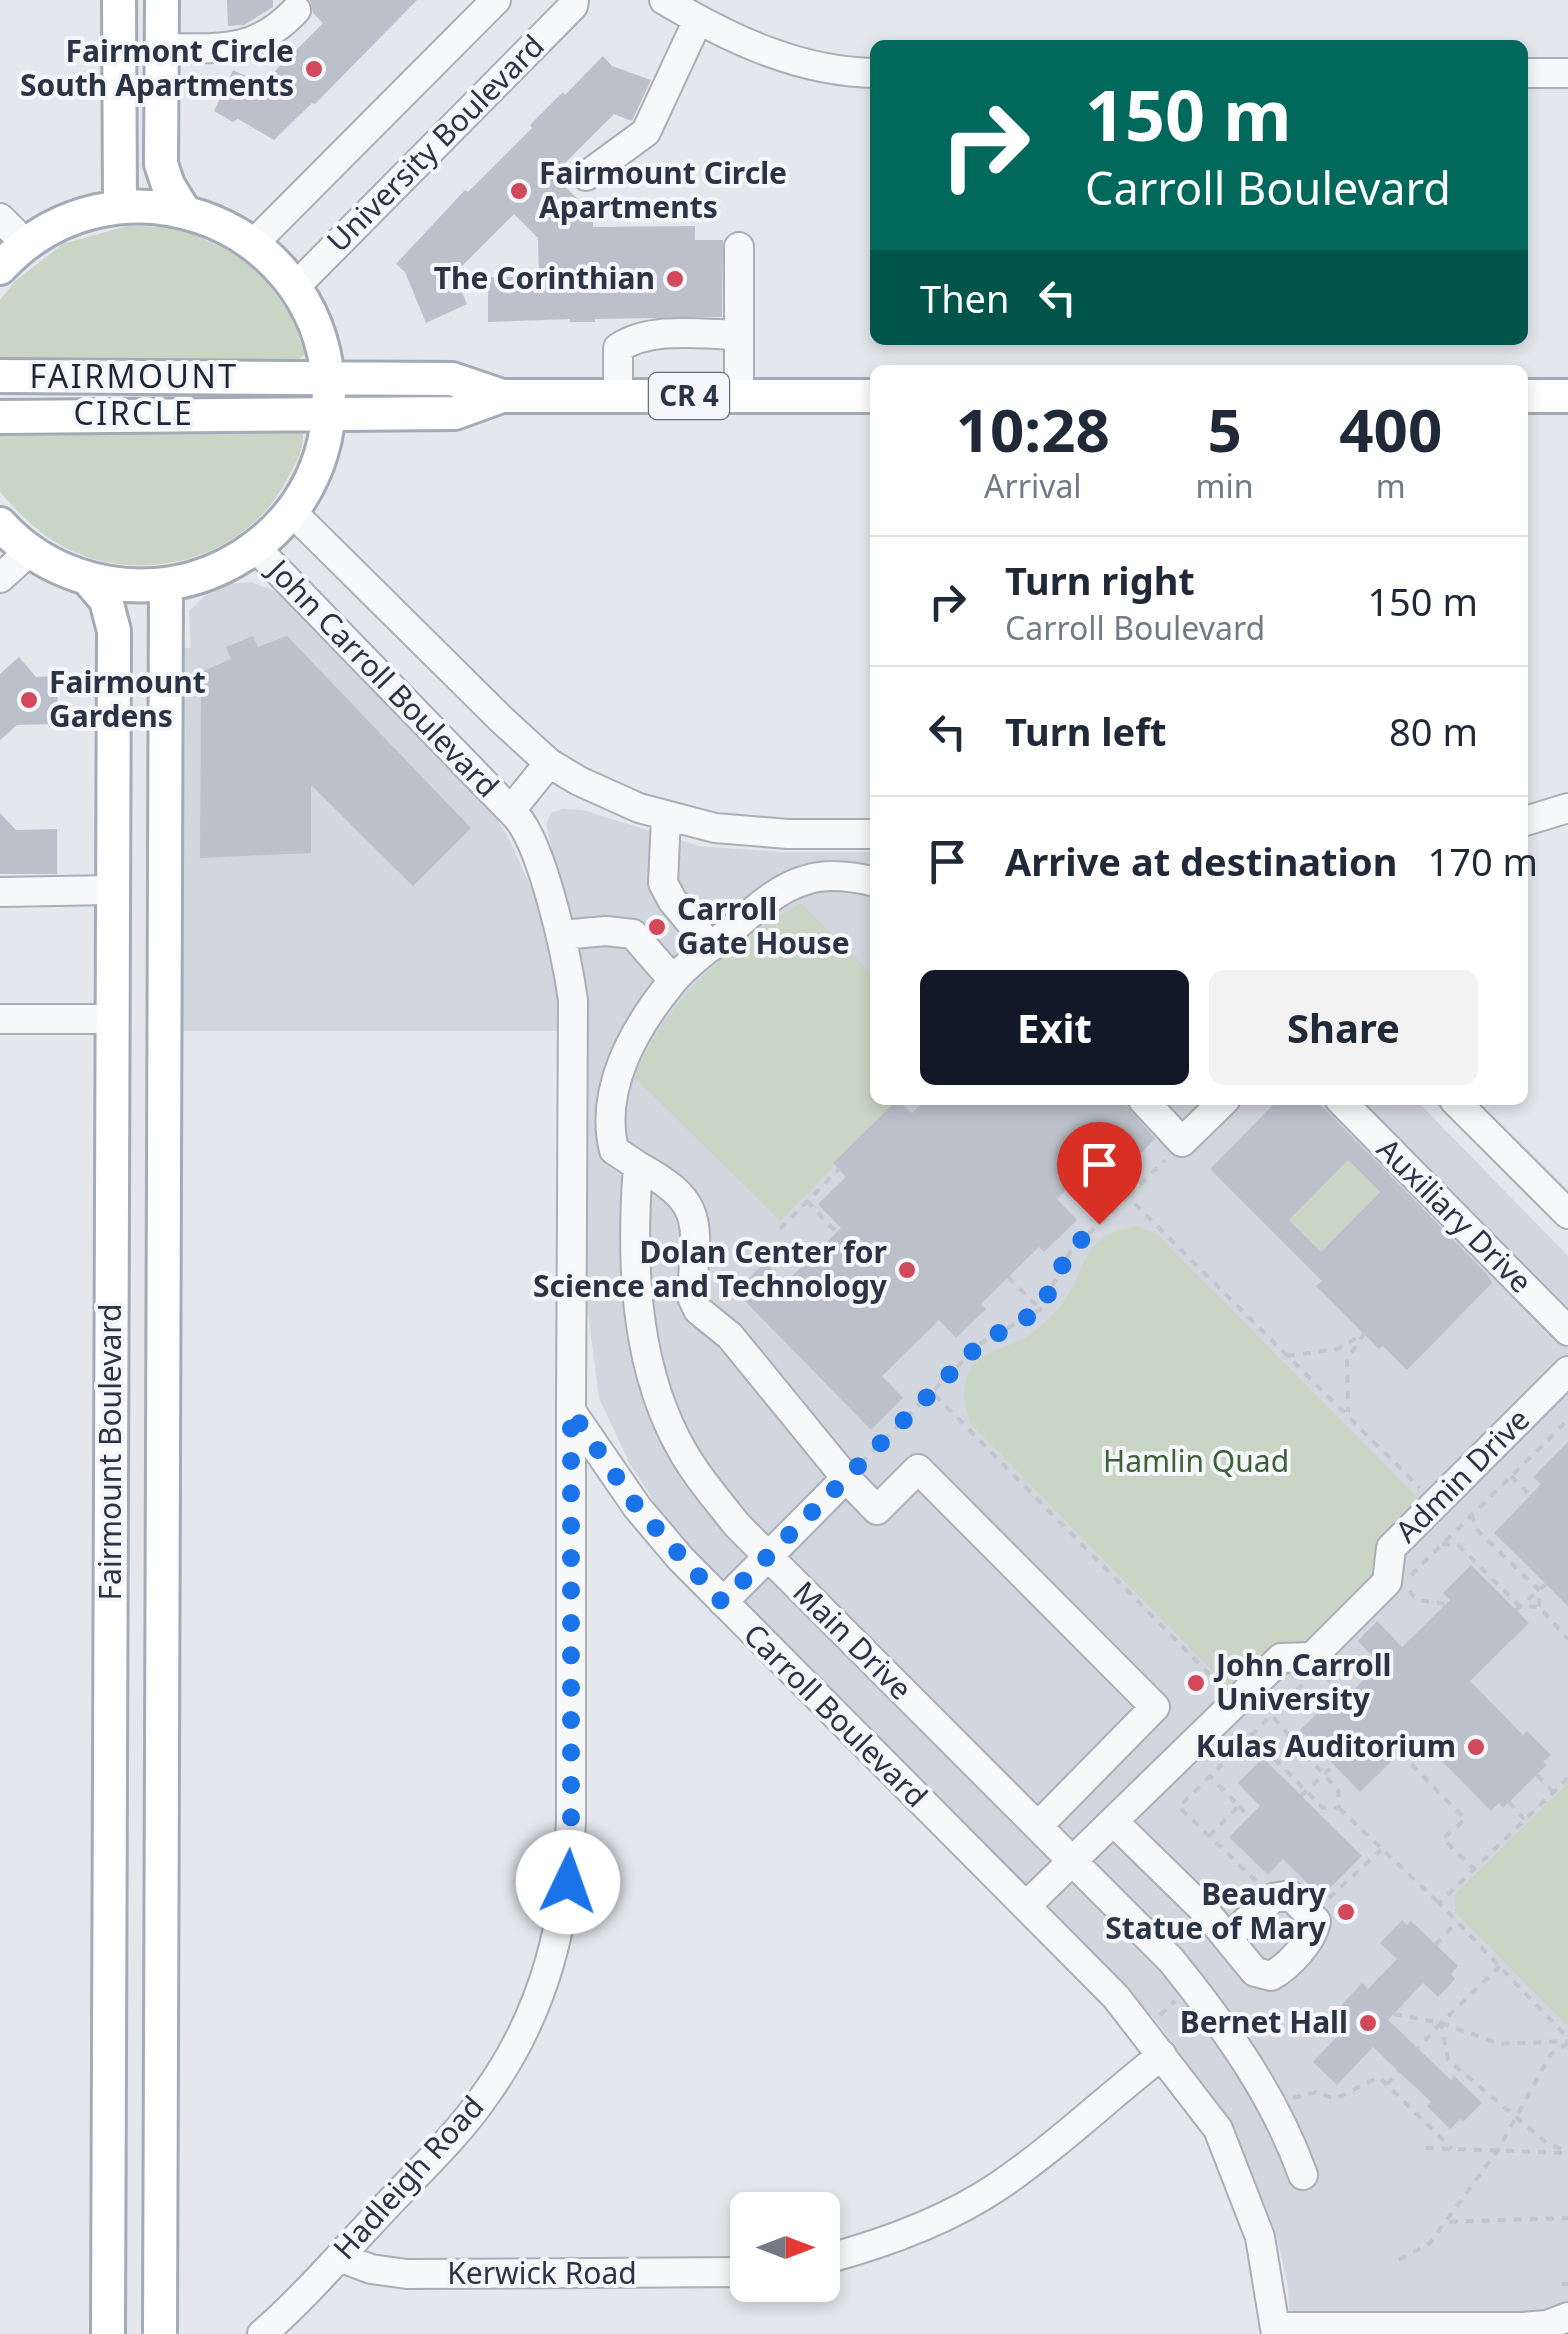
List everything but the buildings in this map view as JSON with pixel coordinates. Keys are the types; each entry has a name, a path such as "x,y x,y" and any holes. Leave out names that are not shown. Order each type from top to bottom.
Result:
{"main road":[{"path":"120,0 120,207"},
{"path":"162,0 161,164 184,212"},
{"path":"0,268 26,244 64,222 120,207 157,207 224,226 254,244 295,287 320,336 330,413 318,462 292,512 255,547 214,571 166,584 137,586 87,578 51,565 30,552 0,524"},
{"name":"CR 4","path":"0,376 452,379 502,396 870,396"},
{"name":"CR 4","path":"0,417 455,414 502,396"},
{"path":"1528,396 1568,396"},
{"name":"Fairmount Boulevard","path":"87,578 102,593 113,618 108,2334"},
{"name":"Fairmount Boulevard","path":"160,2334 166,584"}],"street":[{"name":"University Boulevard","path":"254,244 496,0"},
{"name":"University Boulevard","path":"295,287 574,0"},
{"path":"664,0 729,38 807,64 870,72"},
{"path":"162,48 251,43 280,28 296,10"},
{"path":"586,176 646,132 698,20"},
{"path":"1528,73 1568,73"},
{"path":"0,218 26,244"},
{"path":"739,396 740,247"},
{"path":"618,396 618,348 633,338 682,333 739,335"},
{"name":"John Carroll Boulevard","path":"292,512 549,763 612,797 666,817 738,831 870,834"},
{"name":"John Carroll Boulevard","path":"255,547 511,810"},
{"path":"0,578 30,552"},
{"path":"549,763 511,810 527,831 561,935 574,1020 571,1411"},
{"path":"1528,820 1568,808"},
{"path":"666,817 663,883 711,948"},
{"path":"870,881 854,877 807,879 766,901 673,980 626,1052 614,1086 609,1130 614,1150 667,1182 683,1195 694,1212 692,1298 698,1310 730,1336 846,1478 878,1510 918,1469 1155,1706 1038,1826"},
{"path":"0,892 113,890"},
{"path":"561,935 606,931 632,934 673,980"},
{"path":"0,1019 113,1018"},
{"path":"1148,1105 1182,1142 1220,1105"},
{"name":"Auxiliary Drive","path":"1345,1105 1568,1331"},
{"path":"1459,1105 1568,1214"},
{"name":"Main Drive","path":"638,1166 634,1215 644,1348 674,1436 698,1476 737,1525 1074,1861 1192,1986 1226,2028 1272,2104 1303,2175"},
{"name":"Admin Drive","path":"1026,1906 1281,1658 1312,1657 1387,1582 1391,1548 1568,1371"},
{"name":"Carroll Boulevard","path":"571,1411 637,1507 722,1602 1116,1996 1162,2055 1218,2129 1260,2237 1276,2331"},
{"name":"Hadleigh Road","path":"262,2334 339,2257 486,2095 530,2017 555,1952 568,1882 571,1822 571,1411"},
{"path":"722,1602 846,1478"},
{"path":"1114,1822 1206,1911 1255,1972 1271,1976 1312,1936 1316,1921 1290,1895 1281,1895 1228,1937"},
{"path":"840,2255 940,2218 998,2186 1062,2139 1162,2055"},
{"name":"Kerwick Road","path":"339,2257 371,2269 407,2274 730,2272"},
{"path":"1276,2331 1342,2326 1523,2327 1547,2325 1568,2317"}],"path":[{"path":"846,1478 981,1343 1040,1310 1070,1250 1182,1142"},
{"path":"780,1230 839,1169"},
{"path":"1128,1198 1428,1495"},
{"path":"807,1201 836,1232"},
{"path":"1008,1277 1040,1310"},
{"path":"1287,1356 1337,1350 1364,1334 1346,1360 1348,1416"},
{"path":"932,1392 1226,1691"},
{"path":"1511,1476 1530,1495"},
{"path":"1471,1514 1478,1532 1540,1592 1539,1607 1568,1639"},
{"path":"1442,1544 1458,1545 1518,1608 1539,1607"},
{"path":"1402,1584 1417,1600 1445,1604"},
{"path":"1518,1608 1546,1584"},
{"path":"1318,1669 1334,1686 1337,1706"},
{"path":"1272,1716 1338,1790 1339,1808 1439,1903 1568,2041"},
{"path":"1252,1736 1304,1794 1322,1808 1339,1808"},
{"path":"1400,1753 1465,1818 1443,1839 1474,1869"},
{"path":"1304,1794 1334,1764"},
{"path":"1537,1774 1553,1792"},
{"path":"1210,1776 1249,1816"},
{"path":"1439,1903 1568,1778"},
{"path":"1509,1802 1524,1818"},
{"path":"1209,1836 1239,1806"},
{"path":"1311,1915 1381,1850"},
{"path":"1435,1944 1457,1922"},
{"path":"1418,2048 1500,1966"},
{"path":"1394,2014 1441,2023 1500,2044 1568,2041"},
{"path":"1441,2023 1448,2060 1548,2144 1568,2152"},
{"path":"1399,2260 1430,2243 1498,2150 1551,2054 1568,2041"},
{"path":"1387,2084 1399,2071"},
{"path":"1272,2104 1316,2092 1335,2098 1380,2077 1452,2149"},
{"path":"1426,2148 1568,2152"},
{"path":"1445,2222 1568,2218"}],"shaded area":[{"path":"251,582 285,595 483,797 509,839 535,896 560,989 561,1031 172,1031 174,648 191,648 189,611 209,592 227,584"},
{"name":"John Carroll University","path":"583,810 699,846 781,852 870,852 870,1105 1421,1105 1568,1256 1568,2334 1290,2334 1288,2286 1275,2230 1253,2176 1205,2089 1158,2023 1081,1939 674,1532 630,1464 599,1398 587,1305 586,1006 546,824 552,812"}],"green space":[{"path":"127,226 178,227 242,257 263,277 291,316 305,354 293,364 0,361 0,300 14,282 63,244"},
{"path":"302,430 296,462 269,507 221,545 163,564 102,561 72,551 51,540 0,492 0,431"},
{"path":"801,903 870,972 870,1105 895,1105 780,1221 634,1077 663,1024 682,1000 726,956"},
{"path":"1348,1160 1380,1192 1321,1252 1289,1220"},
{"name":"Hamlin Quad","path":"1137,1226 1159,1236 1421,1501 1377,1576 1307,1643 1278,1647 1230,1689 971,1424 967,1409 965,1386 974,1365 1036,1330 1068,1296 1093,1247 1117,1231"},
{"path":"1568,1783 1568,2027 1455,1912 1455,1894"}],"place":[{"name":"Fairmont Circle South Apartments","path":"314,69"},
{"name":"Fairmount Circle Apartments","path":"519,191"},
{"name":"The Corinthian","path":"675,279"},
{"name":"Fairmount Gardens","path":"29,700"},
{"name":"Carroll Gate House","path":"657,927"},
{"name":"Dolan Center for Science and Technology","path":"907,1270"},
{"name":"John Carroll University","path":"1196,1683"},
{"name":"Kulas Auditorium","path":"1476,1747"},
{"name":"Beaudry Statue of Mary","path":"1346,1912"},
{"name":"Bernet Hall","path":"1368,2023"}],"district":[{"name":"FAIRMOUNT CIRCLE","path":"134,396"}],"route":[{"path":"568,1882 571,1411 637,1507 722,1602 981,1343 1040,1310 1070,1250 1099,1224"}]}
